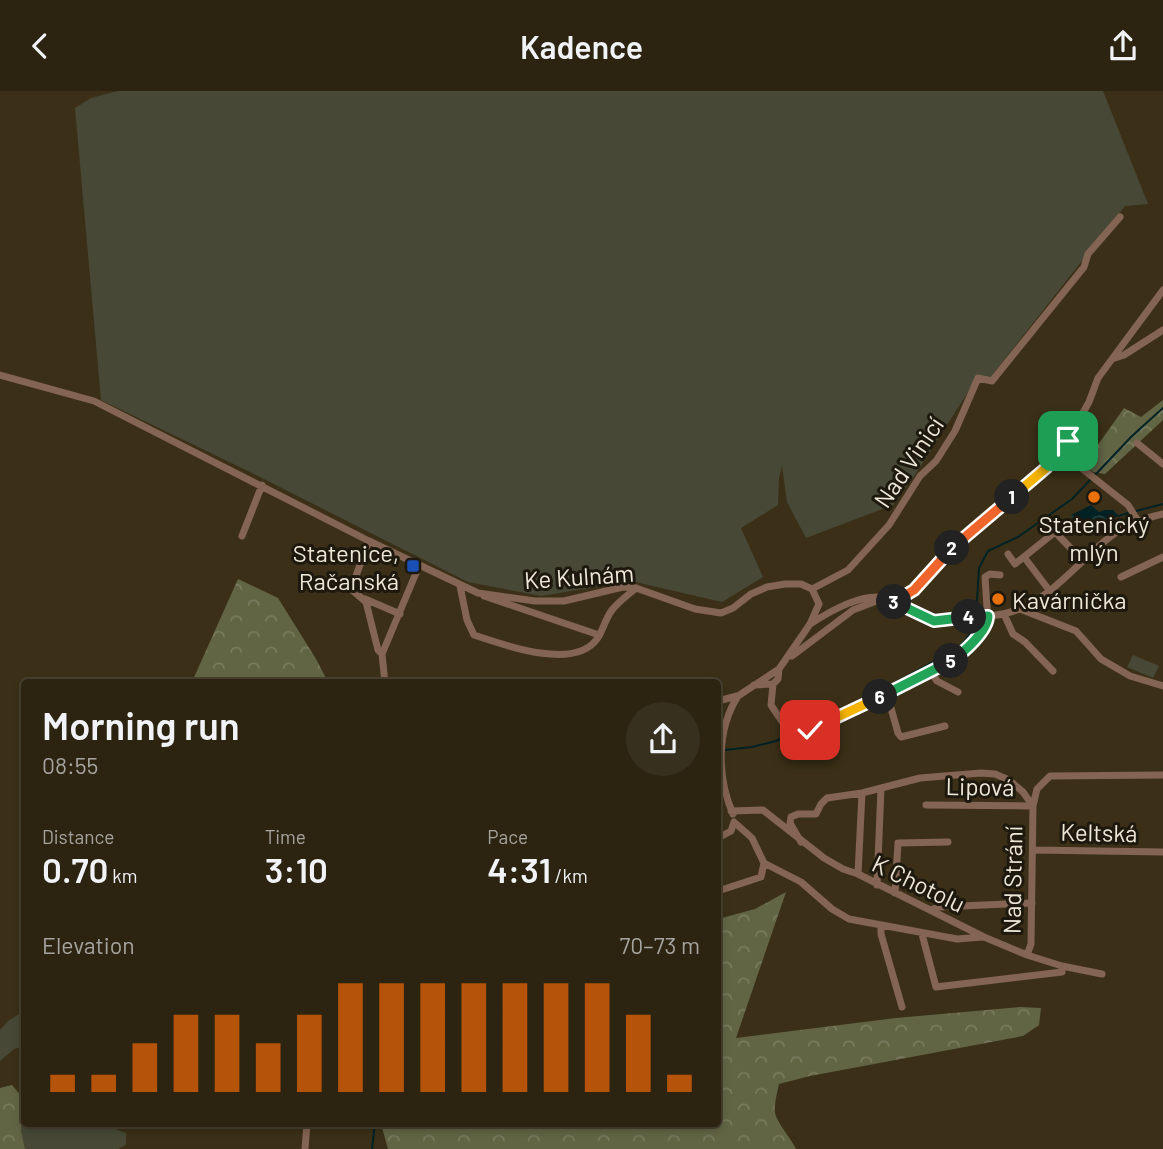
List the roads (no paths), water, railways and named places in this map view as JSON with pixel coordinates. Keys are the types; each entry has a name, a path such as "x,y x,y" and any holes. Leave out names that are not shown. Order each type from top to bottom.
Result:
{"street":[{"name":"Nad Vinicí","path":"812,589 848,570 889,525 920,476 936,461 955,431 978,378 992,381 1084,267 1088,254 1120,217"},
{"path":"788,657 853,610 914,590 947,552 1046,468 1061,452 1089,402 1098,378 1163,290"},
{"path":"1114,358 1124,355 1163,330"},
{"name":"Ke Kulnám","path":"0,375 94,401 419,566 478,593 535,601 564,601 623,587 636,588 695,609 721,613 767,587 801,584 812,589"},
{"path":"1138,443 1163,464"},
{"path":"1061,452 1134,514 1163,514"},
{"path":"242,536 262,485"},
{"path":"810,624 836,607 875,597 890,600 934,621 1004,614 1020,609 1049,590 1120,530 1134,514"},
{"path":"1009,554 1015,564 1055,532 1083,561"},
{"path":"369,541 351,589 363,598 400,614"},
{"path":"1024,557 1049,590"},
{"path":"1121,577 1163,557"},
{"path":"385,679 382,654 419,566"},
{"path":"801,735 931,672 963,653 988,623 985,616 985,577 990,574 1000,575"},
{"path":"460,586 467,619 474,635 516,649 554,654 578,653 597,640 611,611 636,588"},
{"path":"721,700 737,696 779,669 810,624 819,604 812,589"},
{"path":"478,593 491,600 599,635"},
{"path":"363,598 378,650 382,654"},
{"path":"819,604 836,607"},
{"path":"1020,609 1076,631 1101,659 1130,675 1163,686"},
{"path":"1004,614 1013,635 1024,641 1054,671"},
{"path":"779,669 778,679 773,684 771,705 785,726"},
{"path":"931,672 937,681 958,692"},
{"path":"753,685 773,684"},
{"path":"887,694 901,737 945,726"},
{"path":"737,696 721,745 726,794 734,822 752,838 764,863 801,882 832,909 849,919 957,939 984,937"},
{"name":"Nad Strání","path":"801,842 790,823 791,817 798,814 816,814 821,803 827,798 862,793 920,778 981,773 995,774 1009,780 1023,792 1033,806 1031,944 1027,955"},
{"path":"1033,806 1037,789 1050,776 1163,775"},
{"path":"877,885 881,787"},
{"path":"858,874 862,793"},
{"name":"Lipová","path":"926,805 1033,806"},
{"name":"K Chotolu","path":"731,811 763,810 801,842 843,869 1027,955 1062,969 1102,974"},
{"path":"721,836 731,831 734,822"},
{"path":"895,893 898,842 948,842"},
{"name":"Keltská","path":"1034,850 1163,852"},
{"path":"721,890 761,877 764,863"},
{"path":"931,910 938,907 1032,903"},
{"path":"881,926 881,935 902,1007"},
{"path":"922,934 936,987 1062,969"},
{"path":"305,1149 307,1127"}],"water":[{"path":"1091,505 1099,512 1113,510 1119,516 1080,531 1075,527 1071,515"}],"waterway":[{"path":"1095,475 1163,408"},
{"path":"976,616 979,568 988,551 1018,537 1072,499 1091,479"},
{"path":"1136,511 1163,504"},
{"path":"1119,516 1131,512"},
{"path":"725,750 776,741 887,687 950,653 963,643 976,622"},
{"path":"372,1149 375,1127"}],"place":[{"name":"Statenický mlýn","path":"1094,497"},
{"name":"Statenice, Račanská","path":"413,566"},
{"name":"Kavárnička","path":"998,599"}]}
